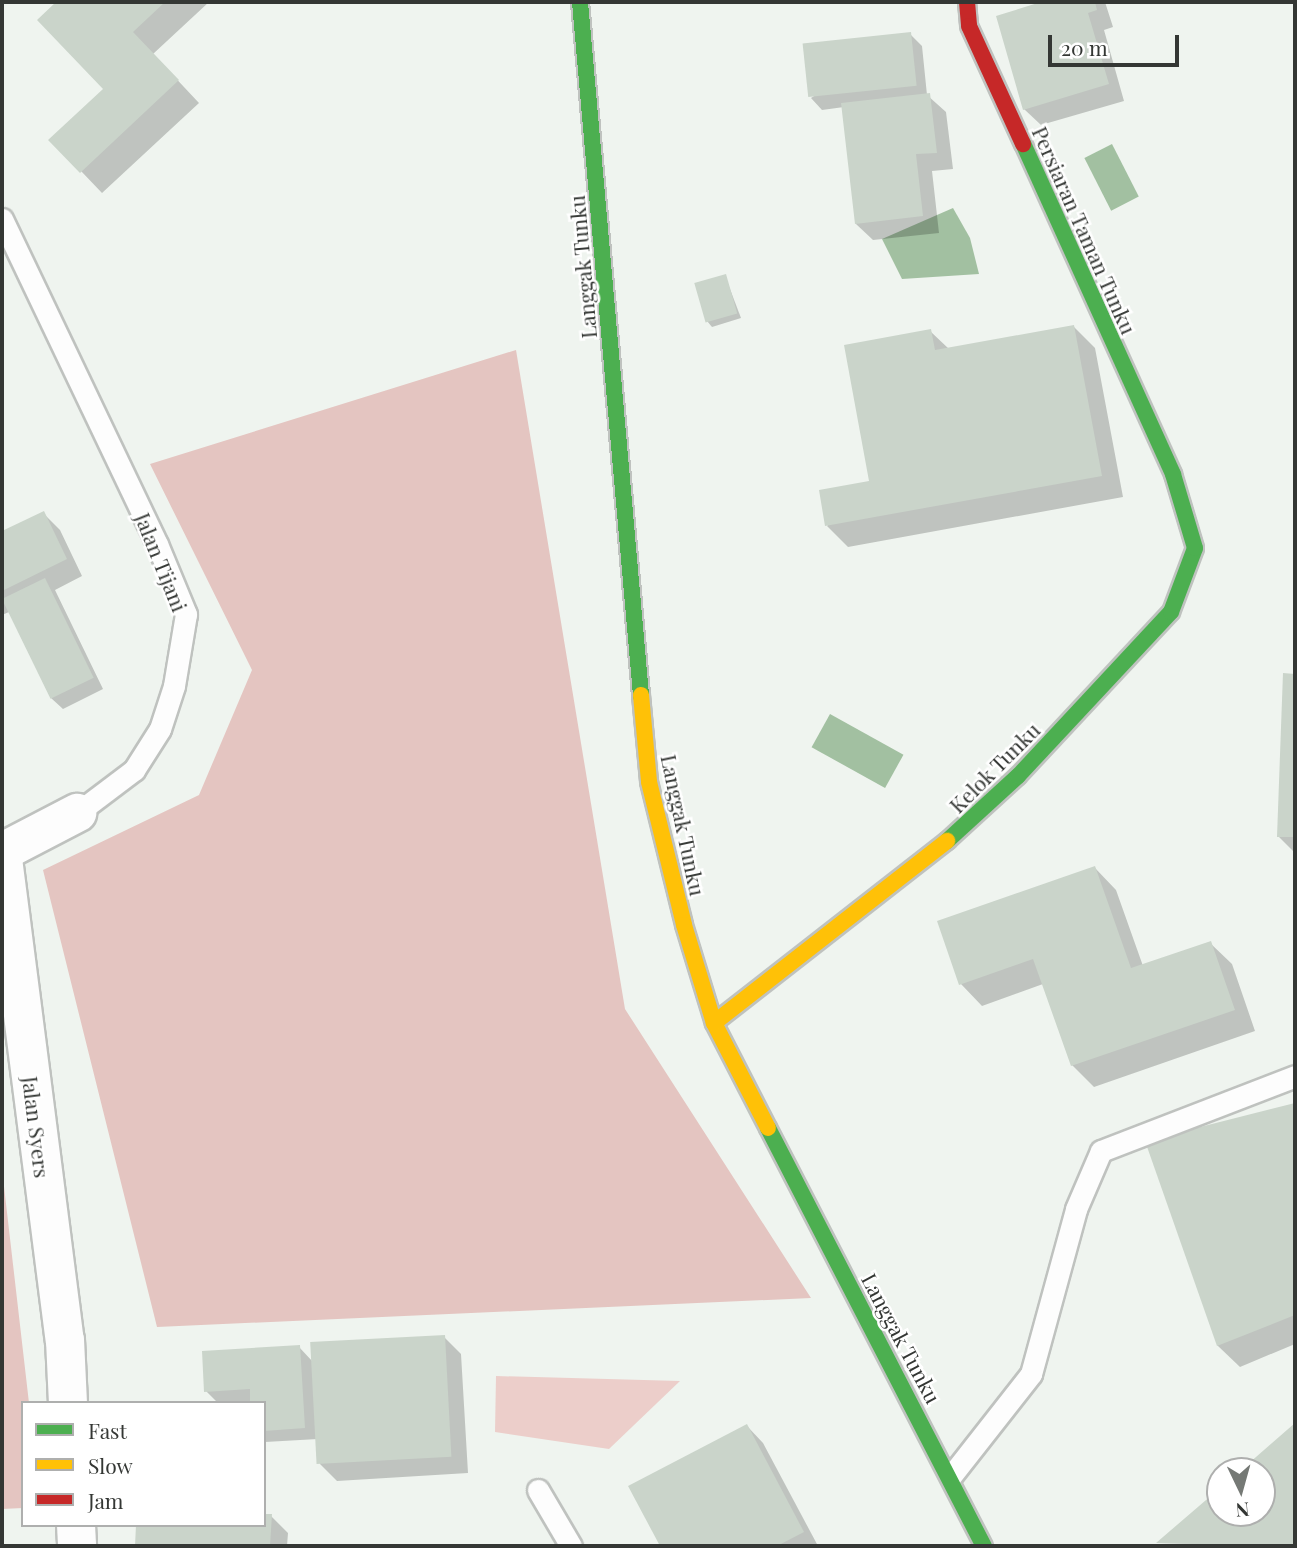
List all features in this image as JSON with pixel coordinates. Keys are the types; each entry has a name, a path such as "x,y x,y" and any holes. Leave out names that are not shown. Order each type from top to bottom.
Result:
{"street":[{"name":"Langgak Tunku","path":"580,2 649,782 684,925 714,1023 984,1546"},
{"name":"Persiaran Taman Tunku","path":"967,2 969,26 1173,474"},
{"name":"Kelok Tunku","path":"714,1023 929,858 991,803 1171,611 1195,548 1173,474"},
{"name":"Jalan Tijani","path":"2,851 77,813"},
{"name":"Jalan Syers","path":"2,851 65,1340 68,1401"},
{"path":"76,1527 77,1546"}],"lane":[{"name":"Jalan Tijani","path":"2,219 158,544 186,614 174,686 160,729 134,770 77,813"},
{"path":"950,1476 1031,1374 1076,1209 1101,1151 1295,1076"},
{"path":"538,1490 570,1546"}],"shaded area":[{"path":"1112,144 1139,197 1111,211 1084,158"},
{"path":"953,208 970,238 979,274 902,279 882,239"},
{"path":"516,350 625,1009 811,1298 157,1327 43,870 199,795 252,670 150,464"},
{"path":"830,714 903,755 885,788 812,747"},
{"path":"2,1169 29,1401 21,1401 21,1508 2,1509"},
{"path":"496,1376 680,1381 609,1449 495,1432"}],"building":[{"path":"56,2 165,2 133,32 179,80 80,173 48,140 103,89 37,20"},
{"path":"1041,2 1095,2 1097,10 1088,13 1109,84 1023,110 996,16"},
{"path":"911,32 917,86 808,97 803,43"},
{"path":"930,93 937,153 916,154 923,216 855,224 841,103"},
{"path":"726,274 737,313 706,323 694,283"},
{"path":"1074,325 1102,476 825,526 819,490 869,481 844,345 931,329 935,350"},
{"path":"44,511 67,559 2,591 2,531"},
{"path":"45,578 94,678 51,699 2,599"},
{"path":"1283,673 1295,674 1295,837 1277,837"},
{"path":"1095,866 1131,968 1211,941 1235,1010 1071,1066 1033,959 959,985 937,921"},
{"path":"1295,1103 1295,1315 1217,1346 1145,1141"},
{"path":"445,1335 451,1457 317,1464 310,1342"},
{"path":"300,1345 305,1428 266,1431 266,1401 250,1401 250,1389 204,1392 202,1351"},
{"path":"1295,1423 1295,1546 1156,1543 1206,1500 1206,1527 1276,1527 1276,1457 1256,1457"},
{"path":"747,1424 804,1532 777,1546 660,1546 628,1486"},
{"path":"266,1514 272,1514 270,1546 135,1546 136,1527 266,1527"}],"traffic: fast":[{"path":"580,2 641,695"},
{"path":"947,841 1018,776 1171,612 1195,548 1173,474 1023,144"},
{"path":"768,1128 984,1546"}],"traffic: slow":[{"path":"641,695 649,782 684,925 714,1023 768,1128"},
{"path":"714,1023 947,841"}],"traffic: jam":[{"path":"967,2 969,26 1023,144"}]}
